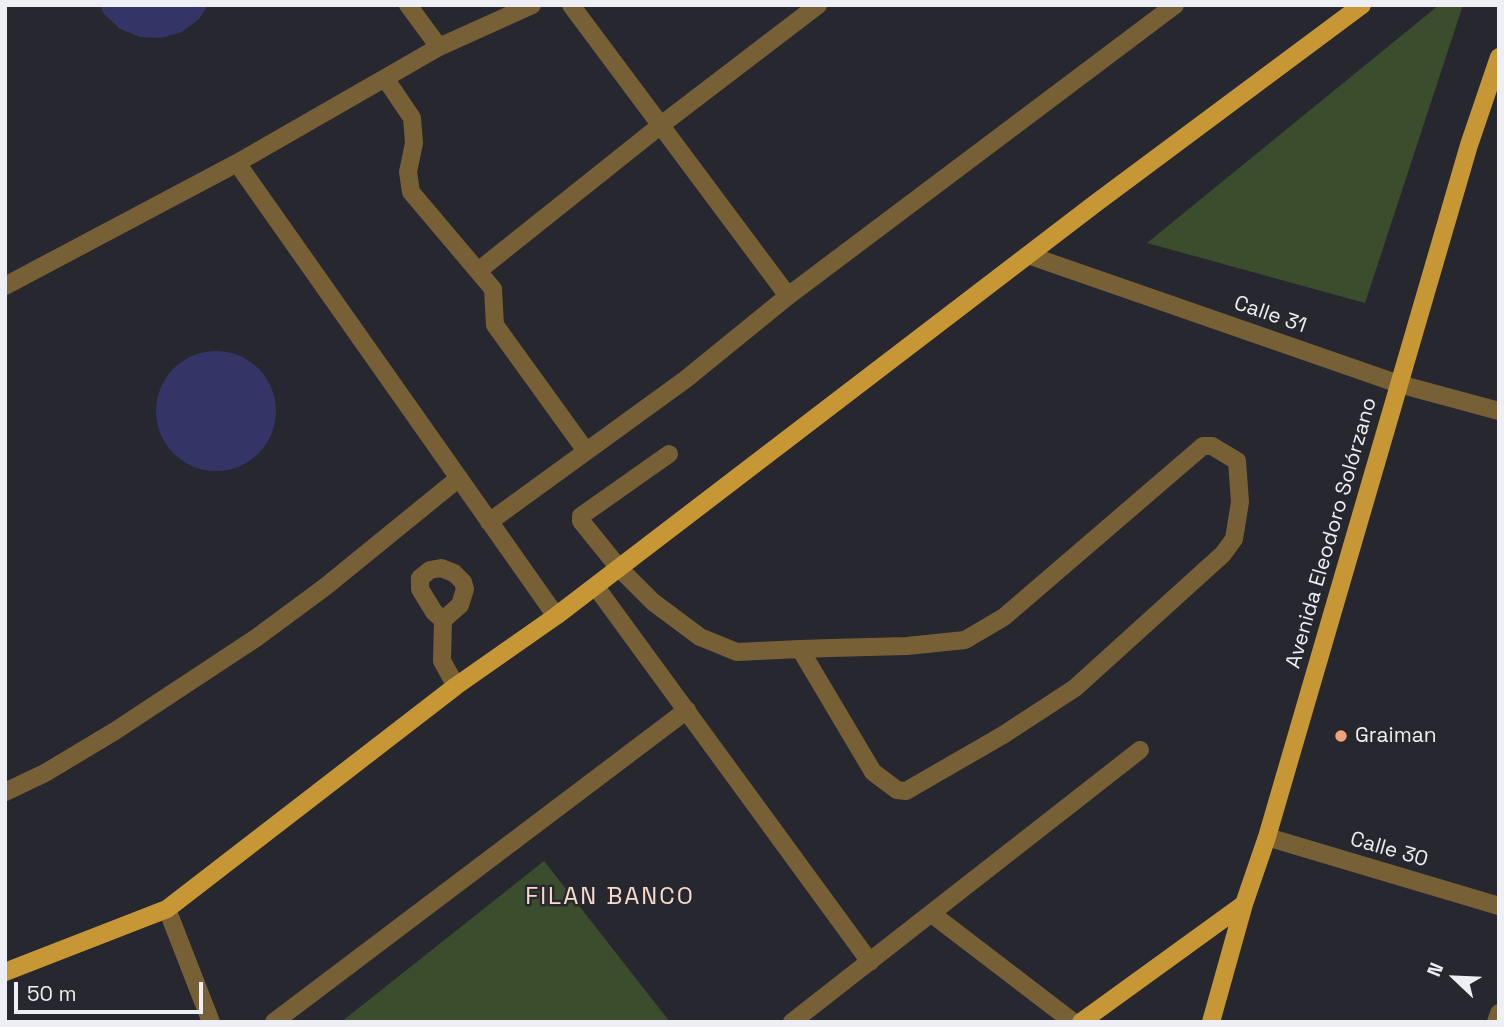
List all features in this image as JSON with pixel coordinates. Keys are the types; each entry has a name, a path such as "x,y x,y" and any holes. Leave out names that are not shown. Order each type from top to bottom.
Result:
{"main road":[{"path":"5,972 167,909 456,686 596,586 1028,255 1362,5"},
{"name":"Avenida Eleodoro Solórzano","path":"1211,1022 1244,904 1268,837 1469,145 1499,57"},
{"path":"1081,1022 1244,904"}],"street":[{"path":"408,5 439,47"},
{"path":"5,286 237,163 439,47 532,5"},
{"path":"571,5 788,296"},
{"path":"478,271 661,125 818,5"},
{"path":"489,522 686,379 788,296 1175,5"},
{"path":"385,78 412,118 414,143 408,172 411,192 493,289 495,326 586,452"},
{"path":"237,163 556,616"},
{"name":"Calle 31","path":"1028,255 1399,384 1499,411"},
{"path":"669,454 581,516 581,521 619,568 653,602 699,637 737,652 800,649 907,646 965,640 1004,617 1203,446 1212,446 1237,461 1240,502 1234,539 1223,554 1074,688 1003,735 906,790 897,790 873,772 800,649"},
{"path":"5,792 45,773 115,731 246,645 325,587 459,478"},
{"path":"596,586 870,962"},
{"path":"443,620 442,661 456,686"},
{"path":"274,1022 687,710"},
{"path":"793,1022 1140,750"},
{"name":"Calle 30","path":"1268,837 1499,906"},
{"path":"167,909 211,1022"},
{"path":"932,914 1073,1022"},
{"path":"1496,1022 1499,1013"}],"green space":[{"path":"1439,5 1463,5 1365,303 1147,243"},
{"path":"544,861 670,1022 341,1022"}],"building":[{"path":"100,5 208,5 199,19 182,32 161,38 140,37 120,29 104,14"},
{"path":"216,351 239,355 259,368 272,388 276,411 272,434 259,454 239,467 216,471 193,467 173,454 160,434 156,411 160,388 173,368 193,355"}],"place":[{"name":"Graiman","path":"1341,736"}],"district":[{"name":"FILAN BANCO","path":"610,897"}]}
